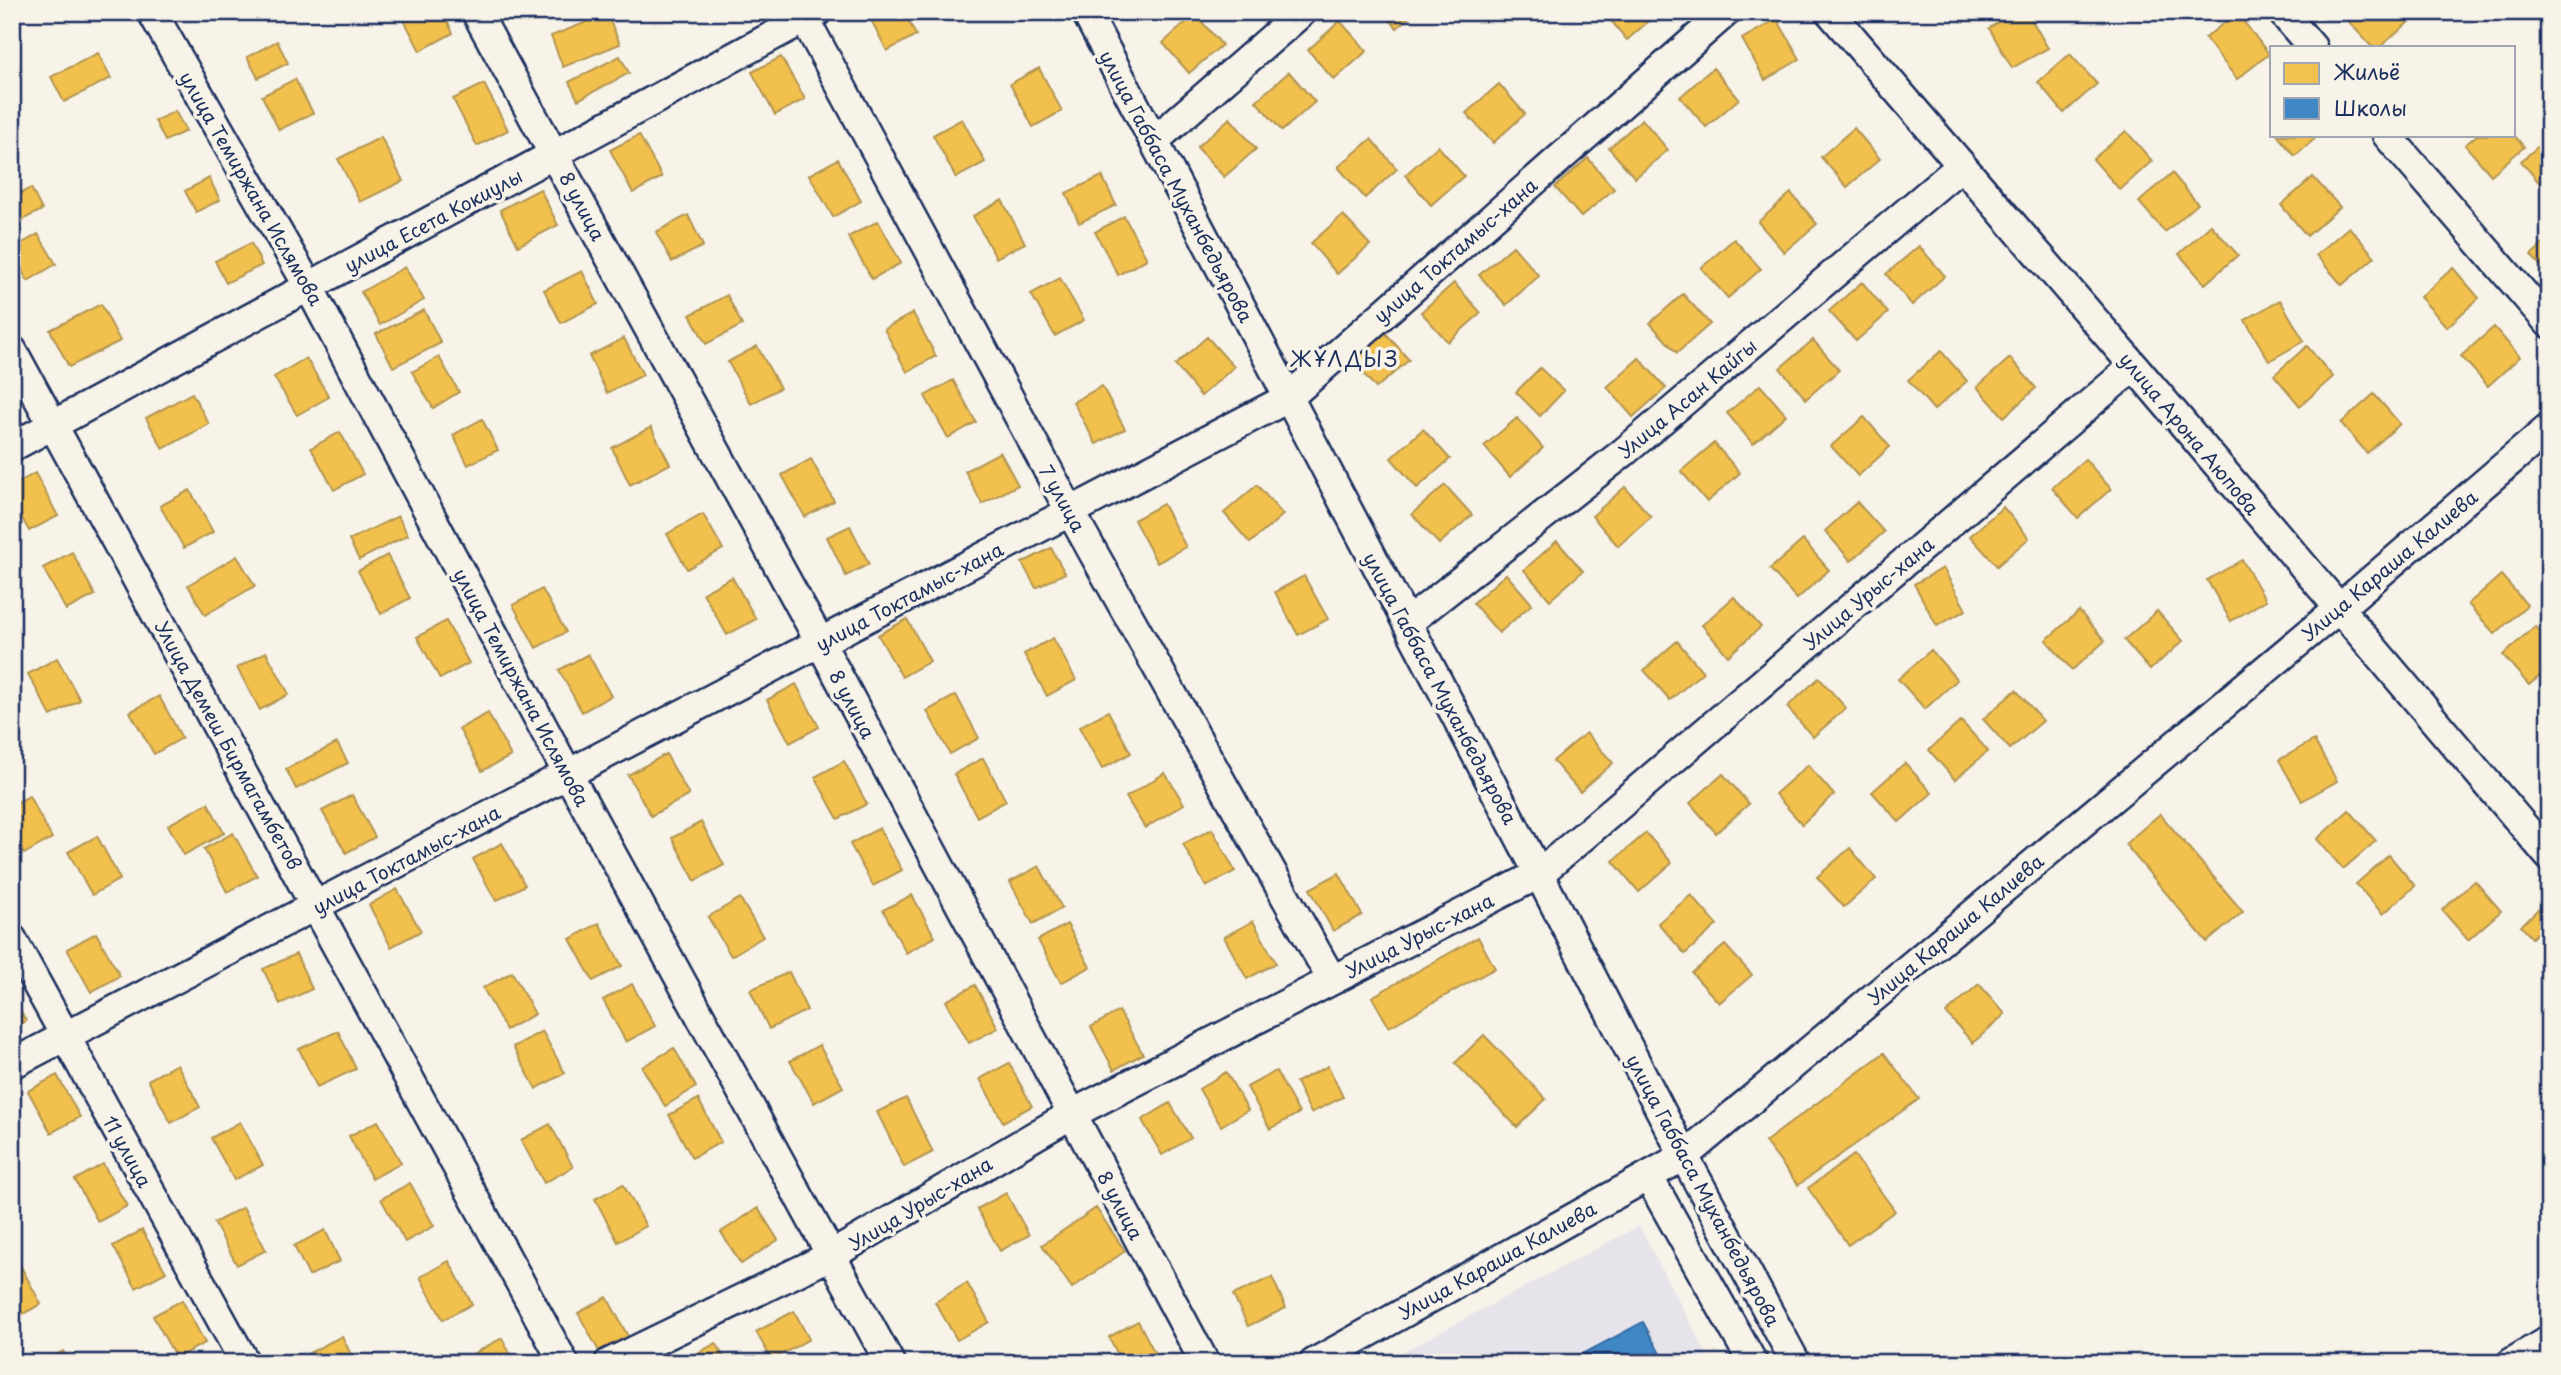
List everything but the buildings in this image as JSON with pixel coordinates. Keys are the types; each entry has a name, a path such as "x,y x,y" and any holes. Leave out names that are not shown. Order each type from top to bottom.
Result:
{"street":[{"name":"улица Темиржана Ислямова","path":"152,12 309,287 568,774 890,1363"},
{"name":"8 улица","path":"476,12 820,642 1205,1363"},
{"name":"улица Габбаса Муханбедьярова","path":"1086,12 1539,874 1684,1156 1796,1363"},
{"path":"1154,141 1302,12"},
{"name":"улица Токтамыс-хана","path":"12,1064 1288,398 1726,12"},
{"name":"улица Арона Аюпова","path":"1830,12 2549,856"},
{"path":"2282,12 2311,46"},
{"name":"улица Есета Кокиулы","path":"12,447 808,14"},
{"name":"7 улица","path":"808,14 1070,512 1332,980"},
{"path":"2388,136 2549,323"},
{"name":"Улица Асан Кайгы","path":"1406,623 1624,452 1961,166"},
{"name":"Улица Демеш Бирмагамбетов","path":"12,350 317,905 564,1363"},
{"name":"Улица Урыс-хана","path":"609,1363 832,1255 1072,1114 1539,874 2134,366"},
{"name":"Улица Караша Калиева","path":"1314,1363 1684,1156 2338,609 2549,428"},
{"name":"11 улица","path":"12,939 245,1363"},
{"path":"1648,1176 1753,1363"},
{"path":"2511,1363 2549,1340"}],"shaded area":[{"path":"1639,1226 1711,1363 1382,1363"}],"district":[{"name":"ЖҰЛДЫЗ","path":"1345,358"}]}
